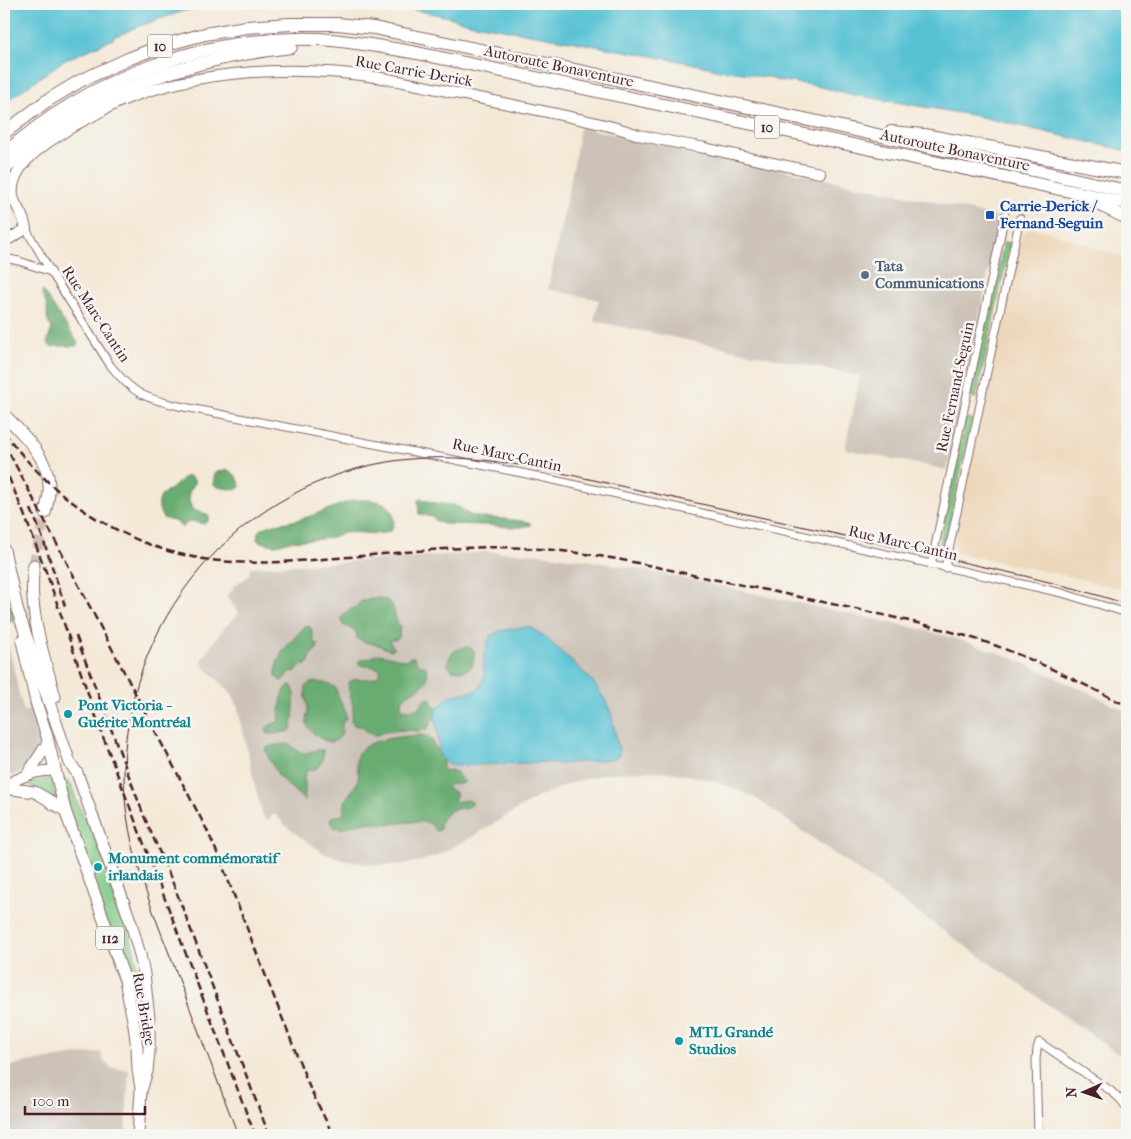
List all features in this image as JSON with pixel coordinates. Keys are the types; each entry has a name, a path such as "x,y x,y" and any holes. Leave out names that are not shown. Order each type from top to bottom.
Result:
{"highway":[{"name":"Autoroute Bonaventure","path":"4,133 45,102 97,72 164,45 204,34 246,27 290,24 338,24 374,28 846,128 1127,191"},
{"name":"Autoroute Bonaventure","path":"4,154 34,129 59,112 85,96 136,72 185,56 240,44 293,39 340,40 381,46 1127,203"},
{"path":"4,170 15,158 36,142 89,106 162,75 209,62 288,47 324,44 381,46"},
{"path":"846,128 924,135 1127,173"},
{"path":"1072,191 1127,218"}],"main road":[{"path":"4,414 29,441 46,468 49,495 44,510"},
{"name":"Rue Bridge","path":"4,550 18,612 23,649 65,810 125,980 134,1025 142,1091"},
{"name":"Rue Bridge","path":"32,561 28,570 28,589 37,643 47,738"},
{"name":"Rue Bridge","path":"18,612 70,763 77,773"},
{"name":"Rue Bridge","path":"37,643 46,662 59,713 76,763 77,773 131,923 142,964 148,1003 149,1040 147,1071 142,1091 138,1135"},
{"path":"27,775 47,738"},
{"path":"55,771 77,773"},
{"path":"4,787 35,792 65,810"}],"street":[{"name":"Rue Carrie-Derick","path":"19,168 34,153 64,132 108,107 132,97 159,88 217,76 258,72 300,71 383,78 820,173"},
{"name":"Rue Marc-Cantin","path":"19,168 12,194 26,229 110,365 132,389 144,396 179,406 522,473 1062,593 1127,613"},
{"name":"Rue Fernand-Seguin","path":"931,564 1006,215"},
{"name":"Rue Fernand-Seguin","path":"945,568 1020,218"},
{"path":"4,242 26,229"},
{"path":"4,258 51,272"},
{"path":"4,787 27,775 49,770 55,771"},
{"path":"1038,1135 1036,1049 1039,1042 1111,1091 1127,1108"}],"shaded area":[{"path":"580,127 921,199 996,218 998,226 947,470 845,449 860,376 594,321 599,300 548,289"},
{"path":"1034,228 1066,237 1127,259 1127,590 957,553 953,546 1018,246 1023,233 1028,229"},
{"path":"489,552 529,553 645,570 920,629 967,642 1010,657 1088,692 1127,712 1127,1060 754,797 709,780 667,772 644,771 604,774 574,782 536,798 465,841 434,857 400,865 373,865 336,858 324,853 298,835 287,827 275,814 267,820 263,816 234,698 229,690 202,663 202,659 216,638 239,614 226,595 234,590 232,587 249,575 250,567"},
{"path":"4,620 24,712 28,710 29,687 40,733 38,749 31,763 21,772 4,778"},
{"path":"101,1052 103,1061 111,1068 129,1070 125,1135 4,1135 4,1068 27,1062"}],"green space":[{"path":"1004,242 1010,243 976,398 970,397"},
{"path":"42,291 78,343 76,346 51,347 47,343 52,328 48,320 47,307"},
{"path":"966,418 972,419 944,547 939,546"},
{"path":"228,470 239,481 240,487 237,489 221,488 213,484 217,471"},
{"path":"188,476 194,479 189,493 193,510 209,516 208,521 204,524 192,521 182,528 177,522 163,518 159,508 159,501 165,492"},
{"path":"355,500 380,502 390,508 393,513 394,522 391,530 380,534 344,533 329,538 290,541 277,545 257,540 258,532 268,526 303,518"},
{"path":"418,500 454,505 470,515 478,517 529,522 531,525 510,527 443,524 432,517 419,514"},
{"path":"4,578 13,619 12,622 4,619"},
{"path":"378,598 392,605 400,627 399,638 389,640 394,648 391,650 359,640 356,631 343,625 341,618 361,601"},
{"path":"308,626 311,628 314,642 318,645 317,649 311,654 306,665 301,665 296,671 290,672 280,681 276,676 276,668 281,655 304,627"},
{"path":"465,647 474,651 475,655 472,666 460,671 452,670 447,664 450,657 453,652"},
{"path":"379,654 406,660 414,657 418,664 426,667 426,682 405,697 401,709 417,709 424,700 431,699 433,705 438,709 437,718 432,720 426,729 420,731 399,730 373,735 362,726 355,726 351,722 353,709 349,682 356,679 371,679 378,676 381,670 359,664 359,661"},
{"path":"317,682 327,684 336,689 346,713 346,718 342,723 341,735 334,741 325,741 320,738 307,724 306,686"},
{"path":"289,685 292,686 295,694 291,730 283,733 268,734 266,731 268,727 279,721 282,697"},
{"path":"422,735 432,740 434,746 440,751 443,758 443,771 451,770 456,772 465,782 448,786 449,789 456,793 454,800 456,802 468,800 472,802 472,805 446,814 440,822 440,830 436,831 433,826 425,822 364,823 343,828 333,827 330,821 332,817 343,815 346,799 357,782 356,759 361,750 368,745 386,739"},
{"path":"291,745 300,753 323,750 319,766 306,771 304,778 305,801 280,778 265,749 271,746"},
{"path":"51,778 56,800 29,784 30,782"},
{"path":"63,779 71,784 79,807 92,829 129,931 135,954 140,993 142,994 144,1061 142,1061 140,1035 73,819"}],"water":[{"path":"4,4 221,4 183,11 116,35 113,39 63,61 4,103"},
{"path":"386,4 1127,4 1127,151 977,116 469,23"},
{"path":"529,627 543,635 592,680 611,713 619,755 614,759 561,764 545,762 454,766 447,763 440,756 435,712 450,696 474,691 480,687 484,678 484,653 491,635 504,630"}],"tunnel":[{"path":"34,565 45,513"}],"tram line":[{"path":"238,1135 158,925 137,863 125,798 126,738 138,681 160,628 192,580 231,538 277,503 330,478 387,462 431,458 475,459 562,473 1025,576 1127,604"}],"railway":[{"path":"4,432 38,472 77,506 106,524 135,538 164,550 184,555 219,561 271,562 486,547 541,549 600,556 879,614 952,632 994,645 1028,659 1127,706"},
{"path":"4,443 207,830 309,1086 333,1135"},
{"path":"4,466 48,577 102,734 255,1135"},
{"path":"31,509 65,606"},
{"path":"76,636 144,816 175,888 269,1135"}],"place":[{"name":"Carrie-Derick / Fernand-Seguin","path":"990,215"},
{"name":"Tata Communications","path":"865,275"},
{"name":"Pont Victoria - Guérite Montréal","path":"68,714"},
{"name":"Monument commémoratif irlandais","path":"98,867"},
{"name":"MTL Grandé Studios","path":"679,1041"}]}
